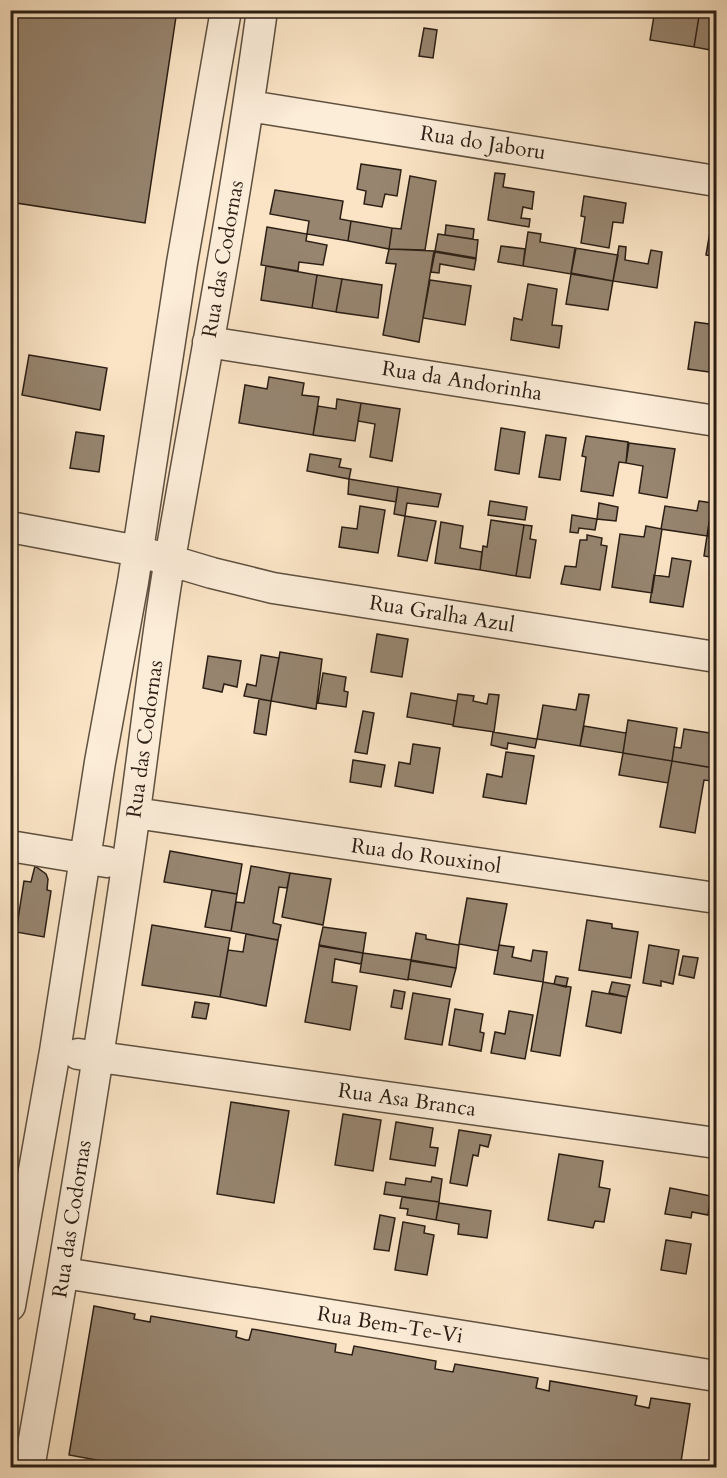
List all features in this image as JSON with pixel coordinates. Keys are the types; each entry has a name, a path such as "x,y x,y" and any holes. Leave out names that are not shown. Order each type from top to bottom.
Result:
{"street":[{"name":"Rua das Codornas","path":"10,1306 21,1180 55,1051 100,762 138,551 182,262 226,10"},
{"name":"Rua das Codornas","path":"29,1467 64,1273 135,813 170,560 222,269 249,106 262,10"},
{"name":"Rua do Jaboru","path":"249,106 717,181"},
{"path":"182,262 222,269"},
{"name":"Rua da Andorinha","path":"208,342 717,420"},
{"name":"Rua Gralha Azul","path":"10,527 138,551 273,588 717,657"},
{"path":"100,762 140,766"},
{"name":"Rua do Rouxinol","path":"135,813 717,898"},
{"path":"10,846 127,865"},
{"name":"Rua Asa Branca","path":"55,1051 717,1143"},
{"path":"21,1180 77,1189"},
{"name":"Rua Bem-Te-Vi","path":"64,1273 717,1376"}],"building":[{"path":"10,10 177,10 145,223 10,202"},
{"path":"655,10 700,10 694,47 650,40"},
{"path":"700,10 716,10 716,51 694,47"},
{"path":"424,28 437,30 433,58 419,56"},
{"path":"361,164 401,170 397,196 385,194 382,207 364,204 366,191 357,189"},
{"path":"495,173 505,174 503,187 534,192 532,209 523,207 521,218 530,219 529,227 488,220"},
{"path":"410,176 436,181 425,250 389,249 392,228 401,229"},
{"path":"275,190 343,201 340,219 351,221 348,241 307,234 309,221 270,214"},
{"path":"584,196 626,203 623,223 613,222 609,248 581,243 585,217 581,216"},
{"path":"712,220 716,220 716,257 706,255"},
{"path":"351,221 392,228 389,249 348,241"},
{"path":"446,225 474,229 473,239 445,235"},
{"path":"267,227 307,234 306,241 327,245 323,265 299,262 298,271 261,265"},
{"path":"528,232 541,234 540,242 576,248 571,274 523,266"},
{"path":"438,234 478,240 476,258 435,251"},
{"path":"501,246 525,249 523,266 498,262"},
{"path":"619,246 626,247 625,260 648,264 651,250 662,252 657,288 613,281"},
{"path":"575,248 618,255 613,281 571,273"},
{"path":"389,249 434,251 419,342 383,335 396,264 386,263"},
{"path":"435,252 476,259 474,270 440,264 439,273 431,272"},
{"path":"266,266 317,275 312,308 261,300"},
{"path":"571,274 613,281 608,310 566,304"},
{"path":"317,275 342,279 336,312 312,308"},
{"path":"342,279 382,285 378,318 336,312"},
{"path":"430,280 471,286 465,325 423,318"},
{"path":"528,284 557,289 552,325 562,326 559,348 511,340 514,318 522,320"},
{"path":"695,322 716,325 716,373 688,369"},
{"path":"29,355 107,368 100,410 22,395"},
{"path":"269,377 304,383 302,395 319,397 313,435 239,423 245,385 267,389"},
{"path":"337,399 361,403 355,441 313,435 318,406 336,409"},
{"path":"361,403 400,409 392,461 370,457 375,424 358,421"},
{"path":"501,428 525,432 519,474 495,470"},
{"path":"76,432 104,436 99,472 70,468"},
{"path":"546,435 566,438 560,480 539,477"},
{"path":"586,436 628,442 626,463 619,462 613,496 581,491 586,457 582,456"},
{"path":"629,443 675,449 667,498 639,493 643,466 626,463"},
{"path":"310,454 341,459 339,467 351,469 349,479 307,471"},
{"path":"349,479 398,487 396,502 348,494"},
{"path":"398,487 441,494 438,507 407,503 405,516 394,514"},
{"path":"490,501 527,507 525,520 488,515"},
{"path":"699,501 712,503 707,536 661,529 665,506 697,511"},
{"path":"599,503 618,507 616,521 597,519"},
{"path":"360,506 385,510 378,553 339,547 342,527 357,529"},
{"path":"711,514 716,515 716,538 708,536"},
{"path":"572,515 597,519 595,530 579,528 578,533 570,532"},
{"path":"405,516 436,521 427,561 398,556"},
{"path":"491,520 524,525 516,576 480,570 483,546 487,547"},
{"path":"441,522 463,526 460,548 482,552 480,570 435,563"},
{"path":"524,525 532,526 530,539 536,540 530,578 516,576"},
{"path":"646,526 662,529 652,593 612,587 620,534 644,537"},
{"path":"587,535 602,538 601,545 607,546 600,590 561,584 565,566 576,567 580,540 587,540"},
{"path":"707,536 716,538 716,558 704,556"},
{"path":"672,558 691,561 683,607 650,602 654,575 669,577"},
{"path":"377,634 408,639 402,677 371,672"},
{"path":"280,652 322,659 316,709 271,701"},
{"path":"261,655 279,658 271,701 244,696 247,684 256,686"},
{"path":"208,656 241,661 237,687 224,684 222,692 203,688"},
{"path":"323,673 346,677 344,691 348,692 346,707 318,703"},
{"path":"411,693 457,701 453,725 407,717"},
{"path":"458,694 474,696 473,701 487,704 489,694 499,695 494,732 453,726"},
{"path":"579,694 589,695 580,746 537,739 543,705 576,710"},
{"path":"259,699 271,701 266,735 254,733"},
{"path":"363,711 374,713 367,754 355,752"},
{"path":"628,720 677,728 672,761 623,753"},
{"path":"584,726 626,733 623,753 580,746"},
{"path":"684,729 716,734 714,768 672,761 674,747 681,748"},
{"path":"493,732 537,739 535,748 508,743 507,749 491,745"},
{"path":"413,744 440,748 433,793 395,786 399,762 410,764"},
{"path":"506,752 534,756 526,804 483,797 487,774 502,777"},
{"path":"623,753 672,761 668,783 619,775"},
{"path":"353,760 385,765 381,787 350,782"},
{"path":"672,761 714,768 712,781 704,780 695,833 660,827"},
{"path":"170,851 242,864 237,894 164,882"},
{"path":"35,866 46,874 47,890 51,891 44,937 16,932 24,881 31,882"},
{"path":"251,866 290,873 287,888 279,887 273,923 281,925 278,940 231,931 236,902 244,903"},
{"path":"290,873 331,879 323,925 282,917"},
{"path":"212,890 237,894 231,931 205,927"},
{"path":"467,898 507,904 498,951 459,944"},
{"path":"587,920 612,924 612,928 638,932 631,978 579,970"},
{"path":"152,925 230,938 220,997 142,985"},
{"path":"323,927 366,933 363,953 319,945"},
{"path":"416,933 426,935 426,939 459,945 456,968 411,960"},
{"path":"246,934 278,940 266,1006 220,997 228,950 243,952"},
{"path":"499,945 514,947 512,957 531,961 533,950 547,952 543,982 494,974"},
{"path":"649,945 679,950 673,984 661,981 661,986 643,983"},
{"path":"319,946 363,953 361,964 335,959 332,982 357,986 350,1030 305,1022"},
{"path":"363,953 411,960 408,980 360,972"},
{"path":"683,956 698,958 694,978 679,975"},
{"path":"411,961 456,968 451,987 408,979"},
{"path":"556,976 568,978 566,987 554,984"},
{"path":"543,982 571,987 560,1056 531,1051"},
{"path":"612,982 630,985 627,997 609,993"},
{"path":"394,990 405,992 402,1009 391,1007"},
{"path":"592,991 627,997 621,1033 586,1026"},
{"path":"413,993 450,999 442,1045 405,1039"},
{"path":"195,1002 209,1004 206,1019 192,1017"},
{"path":"455,1009 483,1014 480,1032 484,1033 481,1051 449,1045"},
{"path":"509,1011 533,1015 525,1059 491,1053 495,1032 505,1034"},
{"path":"231,1102 289,1111 274,1203 217,1194"},
{"path":"343,1114 381,1120 373,1171 335,1165"},
{"path":"396,1122 433,1128 430,1147 438,1148 435,1166 390,1159"},
{"path":"459,1130 491,1135 488,1147 480,1145 478,1156 473,1155 467,1186 450,1183"},
{"path":"559,1154 603,1161 599,1187 610,1189 604,1222 595,1221 593,1228 548,1220"},
{"path":"432,1177 442,1179 439,1202 384,1194 386,1182 405,1185 406,1178 431,1182"},
{"path":"670,1188 711,1196 708,1215 692,1212 691,1218 665,1214"},
{"path":"402,1197 439,1202 436,1220 407,1215 408,1209 400,1208"},
{"path":"439,1203 491,1211 487,1238 458,1234 459,1224 436,1220"},
{"path":"380,1215 395,1218 389,1251 374,1249"},
{"path":"403,1222 425,1226 424,1233 434,1235 427,1275 395,1270"},
{"path":"666,1240 691,1244 686,1274 661,1270"},
{"path":"94,1306 135,1314 134,1319 150,1322 151,1316 237,1331 236,1337 246,1340 249,1340 252,1329 336,1344 335,1352 352,1355 354,1346 436,1361 435,1369 453,1372 455,1364 538,1378 536,1388 549,1391 550,1381 637,1396 635,1405 649,1408 651,1398 690,1404 680,1468 140,1468 69,1455"}]}
